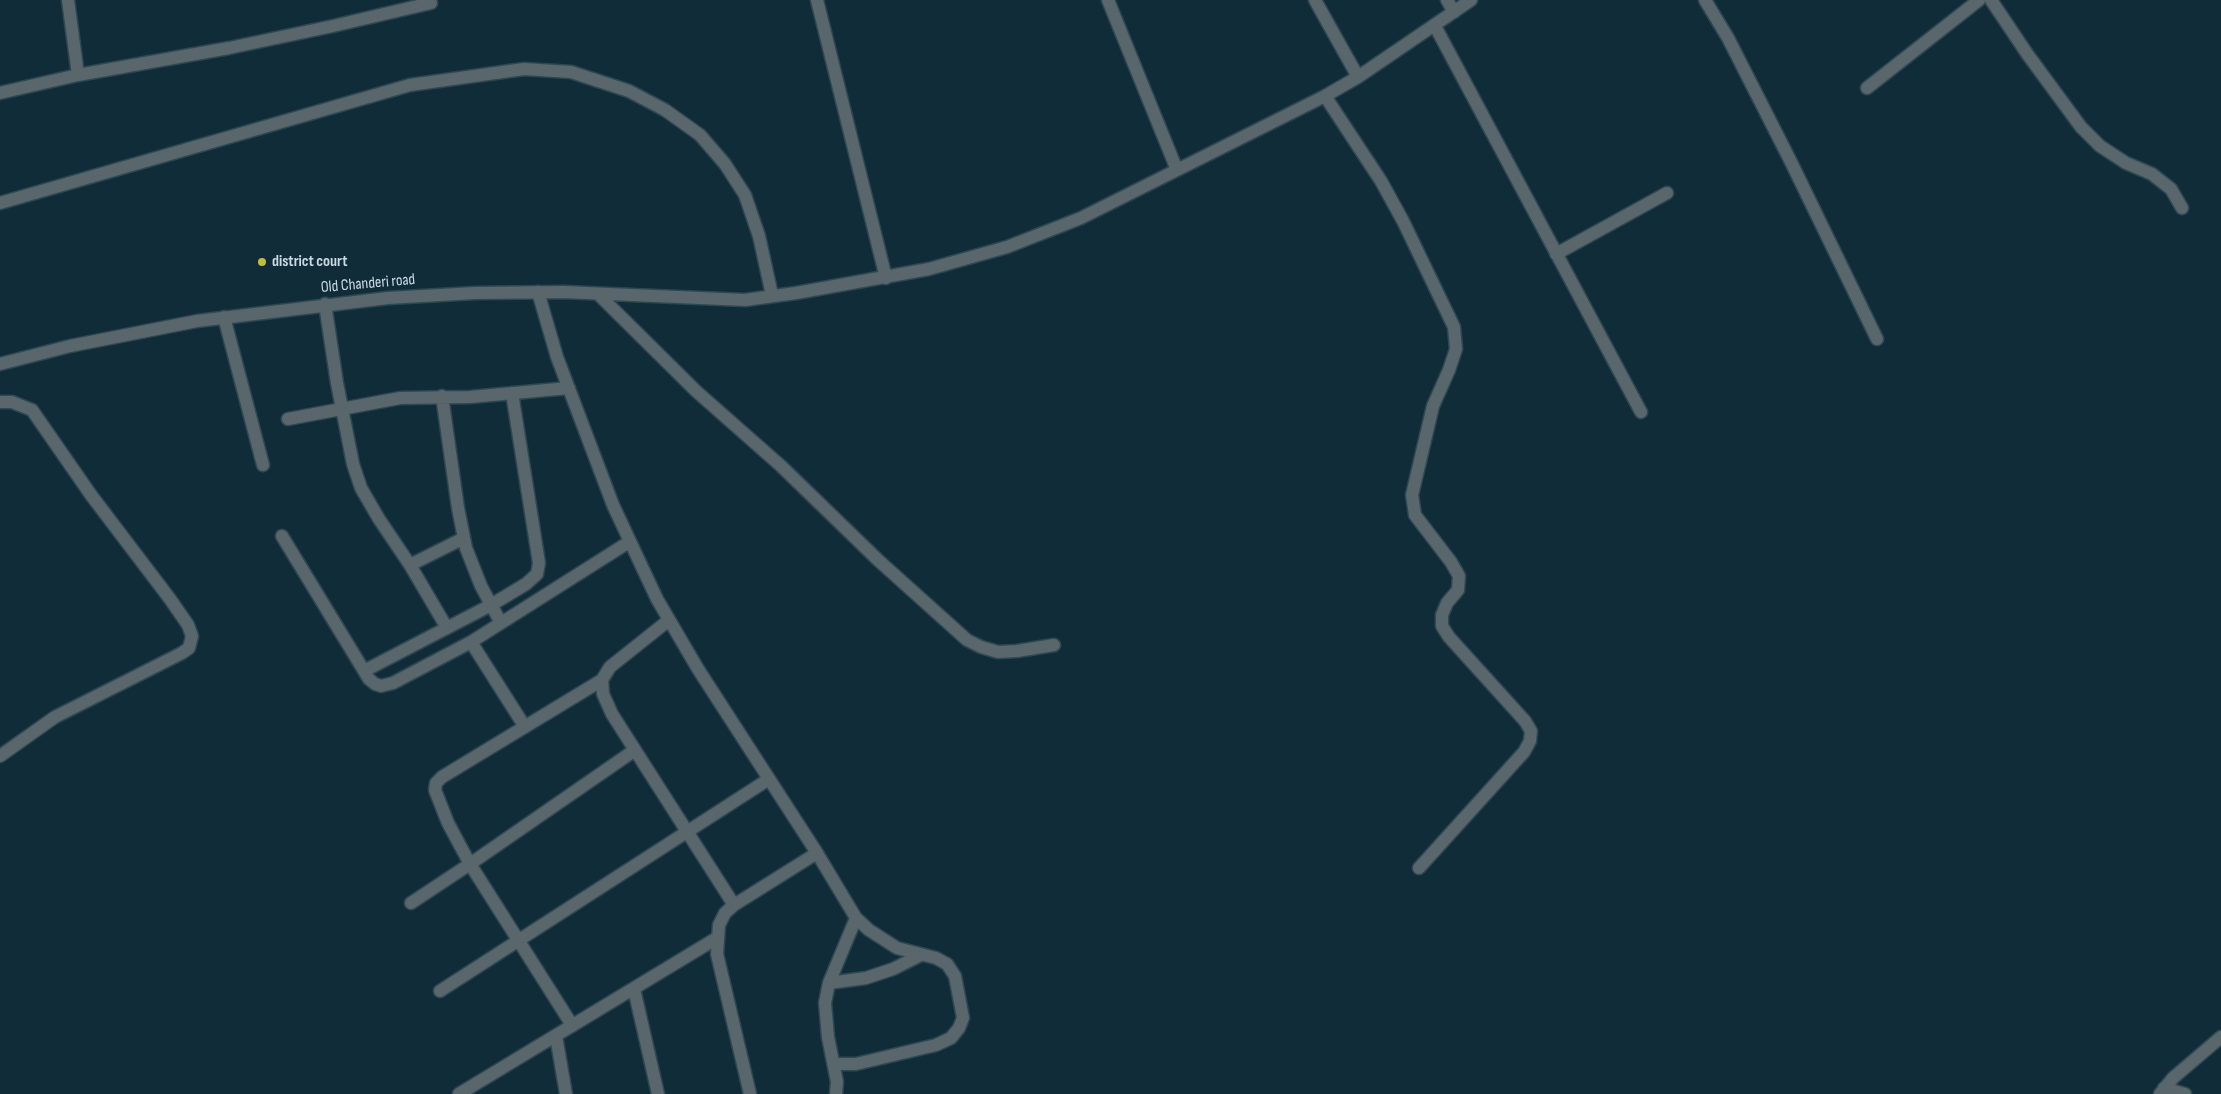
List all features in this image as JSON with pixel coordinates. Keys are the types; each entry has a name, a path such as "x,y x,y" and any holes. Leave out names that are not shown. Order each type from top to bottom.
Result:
{"street":[{"path":"68,0 78,75"},
{"path":"817,0 886,278"},
{"path":"1108,0 1177,170"},
{"path":"1315,0 1358,77"},
{"path":"1447,0 1454,12"},
{"name":"Old Chanderi road","path":"0,364 70,346 224,317 325,304 397,297 538,292 751,299 772,295 796,294 929,269 1007,247 1081,218 1325,96 1358,77 1472,0"},
{"path":"1705,0 1728,38 1791,162 1877,339"},
{"path":"1866,88 1980,0"},
{"path":"1991,0 2028,55 2081,127 2100,146 2126,163 2152,174 2171,189 2182,208"},
{"path":"0,93 78,75 229,48 431,3"},
{"path":"1435,26 1641,412"},
{"path":"0,203 410,85 524,69 571,72 630,91 665,110 700,135 725,164 745,195 759,236 772,295"},
{"path":"1325,96 1385,189 1403,221 1454,328 1456,349 1449,370 1432,406 1412,495 1415,515 1451,562 1459,576 1458,590 1447,603 1442,615 1442,626 1449,637 1525,721 1531,731 1530,740 1524,752 1419,868"},
{"path":"1556,254 1667,193"},
{"path":"538,292 557,357 613,505 669,620 698,669 817,853 856,918 883,940 897,948 936,958 947,964 955,976 963,1018 959,1028 950,1038 936,1045 856,1064 835,1064"},
{"path":"598,294 696,391 781,466 878,560 967,640 998,652 1017,652 1054,645"},
{"path":"325,304 342,409 361,488 379,519 410,564 447,628"},
{"path":"224,317 263,465"},
{"path":"288,420 400,398 470,397 568,388"},
{"path":"364,671 491,605 526,584 539,569 512,393"},
{"path":"442,396 464,538 473,566 501,623"},
{"path":"0,402 12,402 32,410 91,494 170,598 188,625 192,636 189,648 182,653 55,716 0,756"},
{"path":"282,536 364,671 375,684 386,685 471,642 630,542"},
{"path":"410,564 464,538"},
{"path":"572,1025 470,864 439,803 435,790 436,783 442,777 602,680 610,667 669,620"},
{"path":"471,642 525,727"},
{"path":"602,680 603,694 612,714 734,905"},
{"path":"411,902 470,864 635,750"},
{"path":"440,991 769,779"},
{"path":"750,1094 718,954 717,938 719,925 725,913 734,905 817,853"},
{"path":"836,1094 835,1064 828,1037 825,1003 828,983 856,918"},
{"path":"459,1094 717,938"},
{"path":"828,983 866,978 893,969 921,955"},
{"path":"634,989 658,1094"},
{"path":"556,1036 566,1094"},
{"path":"2162,1091 2221,1037"},
{"path":"2162,1091 2185,1094"}],"place":[{"name":"district court","path":"262,262"}]}
